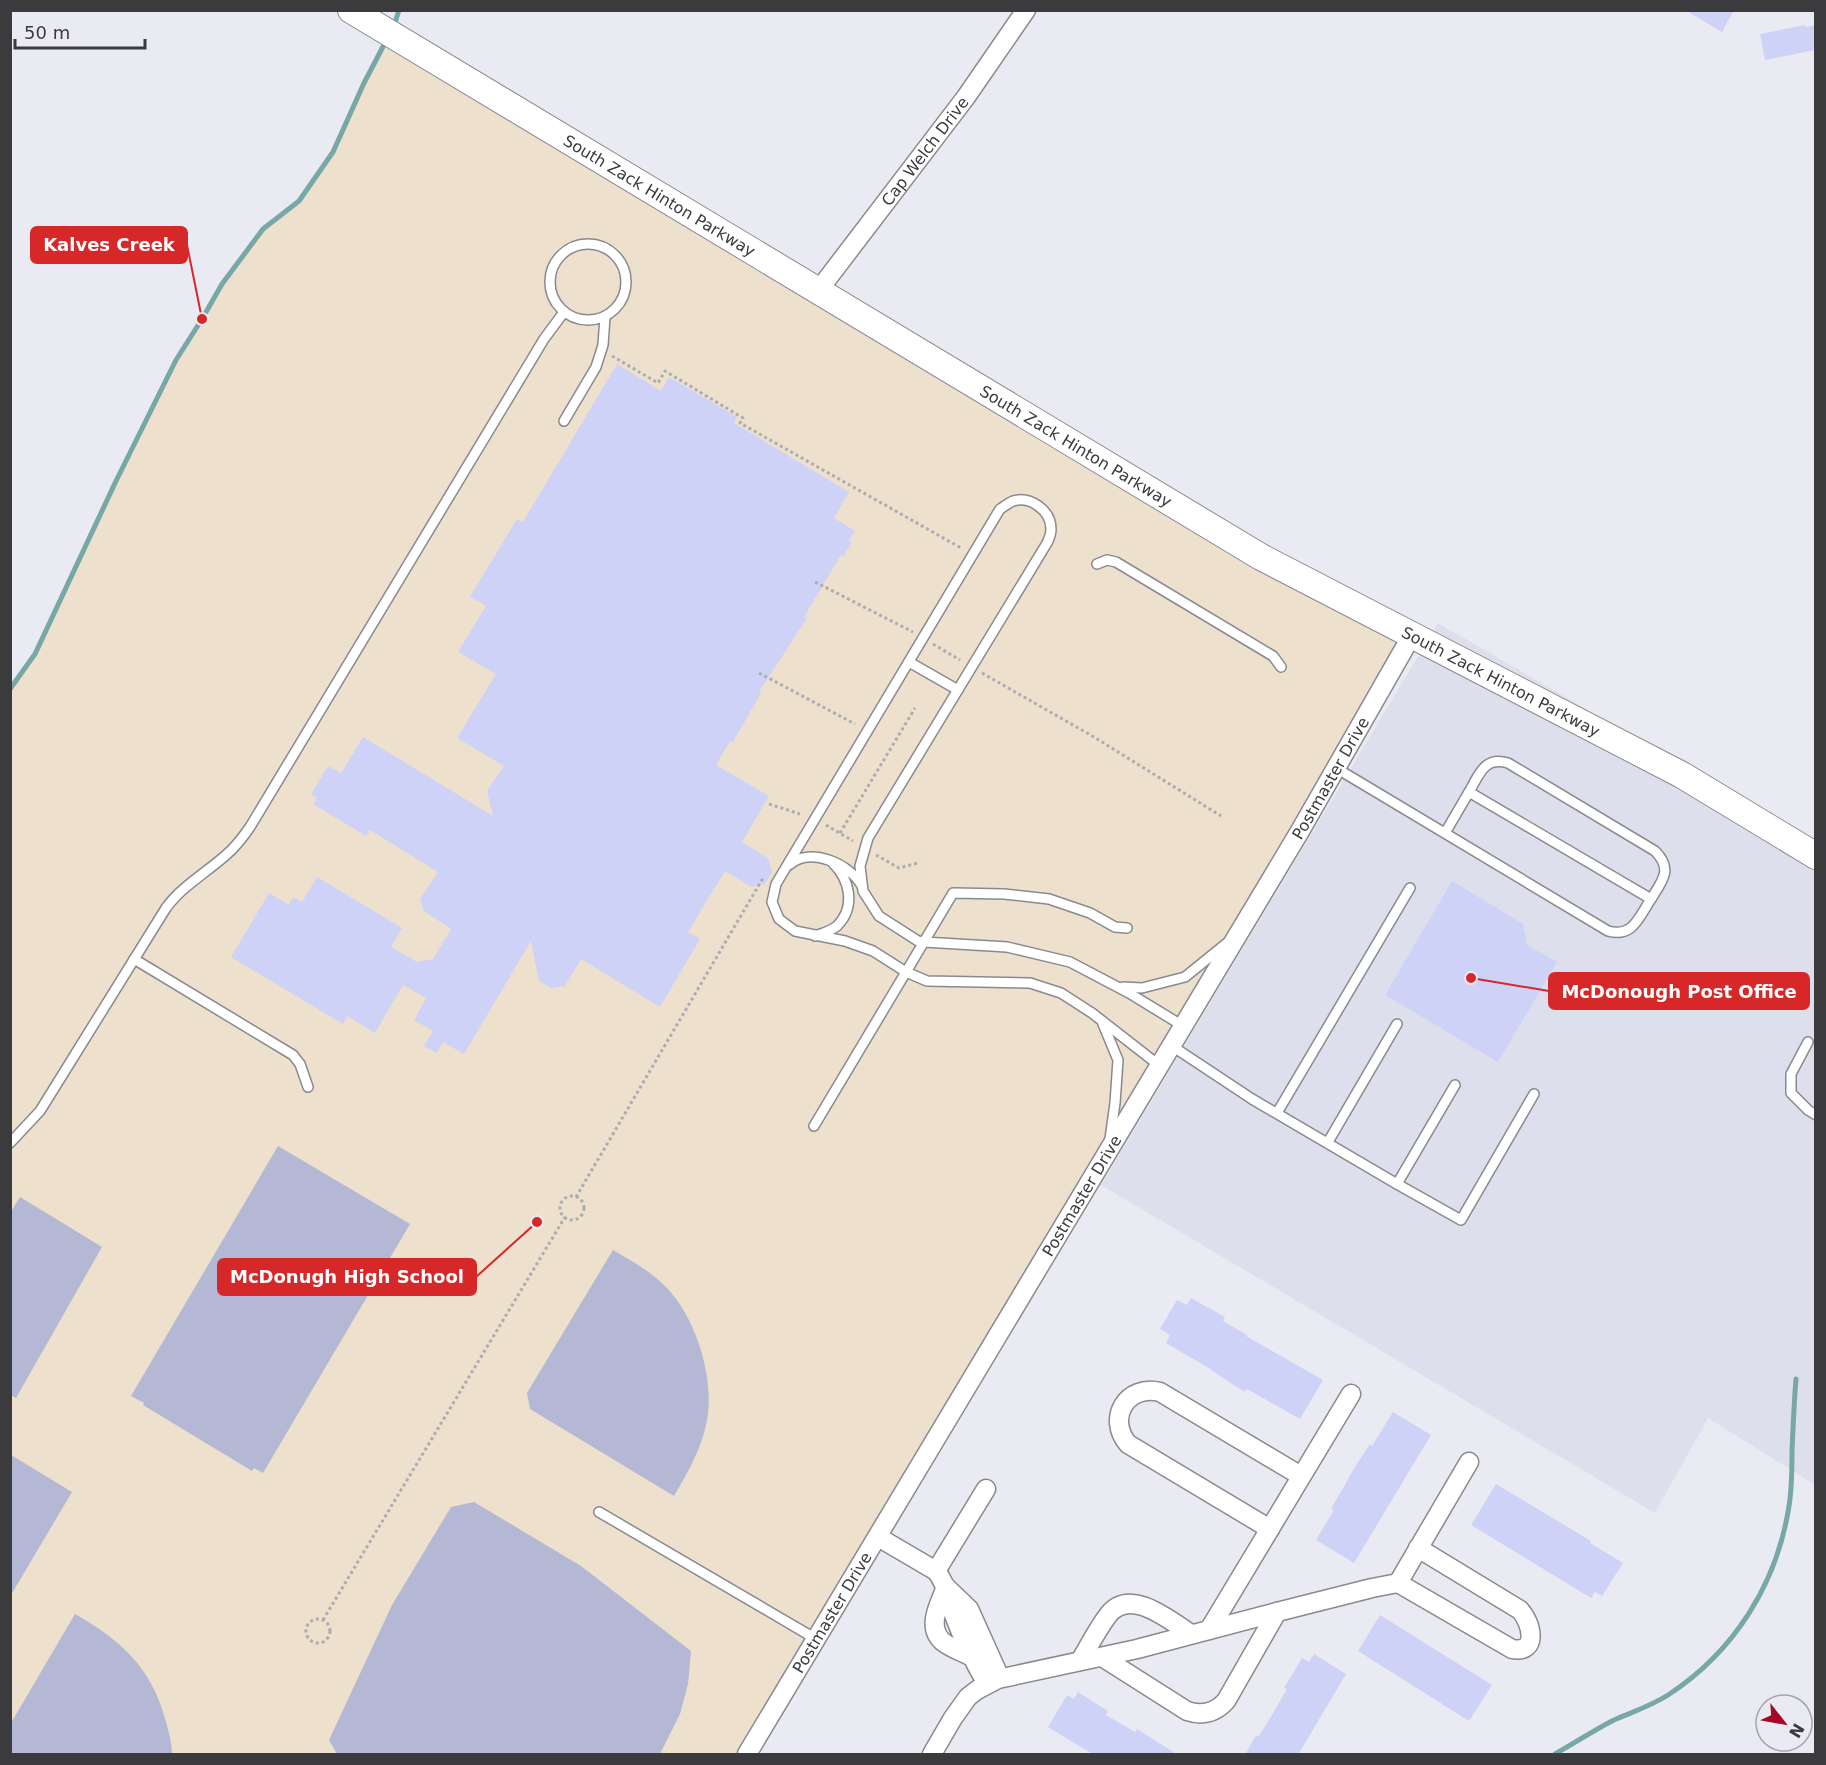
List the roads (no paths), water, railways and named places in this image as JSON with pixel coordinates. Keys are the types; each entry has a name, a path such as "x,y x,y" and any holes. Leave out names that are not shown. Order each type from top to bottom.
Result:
{"main road":[{"name":"South Zack Hinton Parkway","path":"351,10 1262,557 1682,775 1815,856"}],"street":[{"name":"Cap Welch Drive","path":"818,291 966,97 1026,10"},
{"name":"Postmaster Drive","path":"747,1755 1239,934 1412,635"},
{"path":"1270,1529 1128,1444 1122,1436 1119,1425 1123,1406 1129,1398 1139,1392 1148,1390 1160,1392 1301,1476"},
{"path":"1200,1632 1270,1529 1351,1394"},
{"path":"1398,1583 1469,1462"},
{"path":"936,1571 986,1489"},
{"path":"878,1537 936,1571 946,1587 969,1609 994,1681"},
{"path":"932,1755 968,1697 994,1681 1102,1657 1398,1583 1512,1649 1520,1650 1528,1645 1531,1636 1530,1628 1528,1620 1520,1610 1418,1548"},
{"path":"946,1587 953,1613 972,1657 994,1681"},
{"path":"1080,1661 1110,1613 1118,1606 1128,1603 1146,1607 1200,1632"},
{"path":"1102,1657 1187,1711 1198,1714 1209,1712 1221,1707 1226,1701 1277,1612"}],"lane":[{"path":"591,244 603,247 620,260 625,273 624,295 617,308 605,317 584,320 570,316 556,303 551,292 552,268 568,250 579,245 591,244"},
{"path":"10,1143 40,1111 175,895 227,854 250,827 544,339 564,312"},
{"path":"564,421 596,367 601,350 605,317"},
{"path":"815,936 836,926 843,918 868,838 1047,543 1052,529 1048,516 1037,505 1025,500 1011,502 1000,509 776,884 772,902 779,919 795,931 815,936 845,941 873,951 906,972 927,981 1030,983 1061,993 1160,1066"},
{"path":"1097,564 1107,560 1116,562 1273,656 1281,667"},
{"path":"909,662 958,690"},
{"path":"1336,768 1608,932 1617,934 1625,932 1636,923 1664,877 1666,868 1662,858 1654,851 1508,763 1499,760 1490,762 1480,773 1445,833"},
{"path":"1469,792 1650,899"},
{"path":"786,868 795,860 818,858 833,862 852,874 863,888"},
{"path":"833,862 846,880 849,902"},
{"path":"860,866 863,891 879,916 918,941 1007,947 1070,962 1118,987 1183,1026"},
{"path":"1276,1113 1410,888"},
{"path":"814,1126 953,893 1004,894 1049,899 1090,913 1115,927 1127,928"},
{"path":"1118,987 1142,988 1185,977 1239,934"},
{"path":"134,959 293,1054 300,1064 308,1087"},
{"path":"1102,1022 1118,1060 1108,1152"},
{"path":"1328,1142 1397,1024"},
{"path":"1809,1042 1791,1074 1791,1093 1815,1115"},
{"path":"1172,1046 1252,1099 1461,1220 1534,1094"},
{"path":"1397,1184 1455,1085"},
{"path":"599,1512 816,1639"}],"waterway":[{"path":"393,29 399,10"},
{"path":"10,689 35,654 176,360 222,284 263,229 299,201 333,152 387,39"},
{"path":"1555,1754 1614,1720 1668,1695 1692,1678 1732,1637 1749,1614 1774,1562 1789,1506 1796,1379"}],"place":[{"name":"Kalves Creek","path":"202,319"},
{"name":"McDonough Post Office","path":"1471,978"},
{"name":"McDonugh High School","path":"537,1222"}]}
